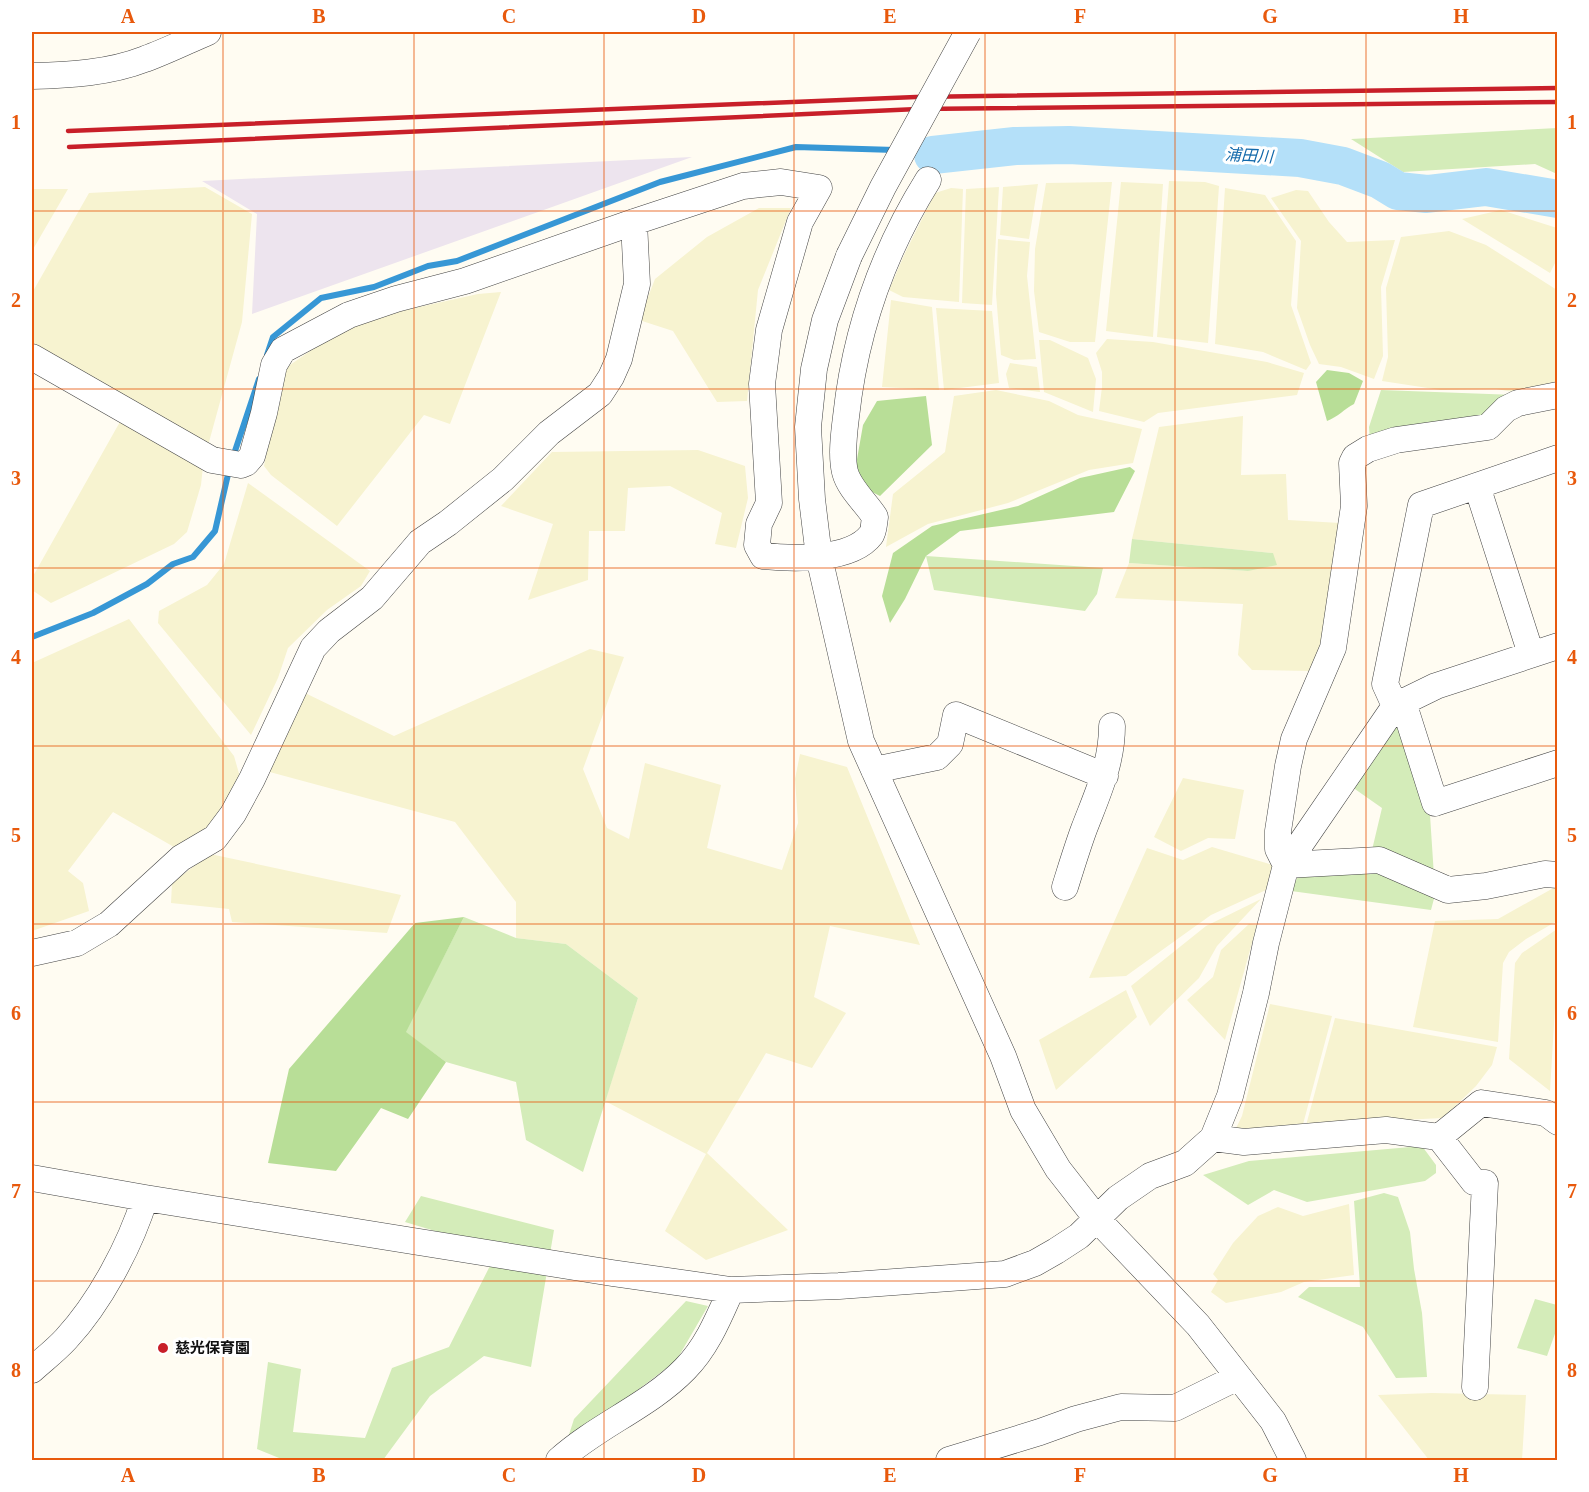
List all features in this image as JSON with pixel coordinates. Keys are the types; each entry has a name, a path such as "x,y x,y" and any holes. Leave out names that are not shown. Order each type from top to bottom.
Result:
{"street":[{"path":"32,76 74,75 109,69 144,60 208,32"},
{"path":"968,32 883,187 849,256 825,320 814,369 808,427 812,499 819,557 861,741 1003,1056 1023,1110 1058,1169 1097,1219 1198,1325 1273,1421 1293,1461"},
{"path":"32,357 212,460 246,464 252,456 274,365 283,350 349,315 396,299 465,281 743,186 781,182 819,188 800,222 769,330 762,384 769,503 759,524 757,545 763,556 819,557 859,547 872,534 876,517 863,498 851,487 844,471 844,432 850,380 876,284 910,210 928,180"},
{"path":"32,953 77,943 109,924 181,858 215,838 233,814 252,779 313,648 329,631 372,598 420,542 503,479 549,433 600,394 619,359 637,284 634,222"},
{"path":"1286,865 1278,849 1278,831 1288,766 1294,739 1333,648 1354,506 1352,463 1355,457 1368,448 1396,440 1488,427 1506,409 1518,402 1557,395"},
{"path":"1557,458 1421,505 1385,684 1399,704 1435,803 1557,764"},
{"path":"1477,486 1531,654"},
{"path":"32,1178 612,1273 731,1290 839,1286 1005,1274 1035,1263 1079,1236 1118,1198 1150,1176 1185,1163 1213,1138 1230,1096 1286,865 1399,704 1436,686 1557,646"},
{"path":"874,770 937,757 950,744 956,715 1105,776"},
{"path":"1065,887 1083,830 1105,776 1112,744 1112,726"},
{"path":"1286,865 1379,860 1448,890 1486,886 1545,874 1557,875"},
{"path":"1439,1137 1481,1103 1546,1113 1557,1122"},
{"path":"1213,1138 1244,1142 1386,1130 1439,1137 1474,1182 1485,1183 1474,1388"},
{"path":"32,1370 65,1340 110,1278 139,1216 144,1198"},
{"path":"559,1461 599,1430 662,1390 687,1368 714,1329 731,1290"},
{"path":"949,1461 1076,1419 1121,1407 1175,1408 1238,1377"}],"shaded area":[{"path":"692,157 252,314 257,214 202,181"},
{"path":"1169,181 1205,182 1219,186 1208,343 1157,337"},
{"path":"1112,182 1095,342 1070,342 1039,332 1034,291 1035,249 1046,183"},
{"path":"1121,182 1163,184 1153,337 1106,331"},
{"path":"1038,184 1029,239 1000,235 1003,187"},
{"path":"205,187 252,214 242,322 209,442 201,446 32,350 32,293 89,193"},
{"path":"999,187 992,305 962,303 966,189"},
{"path":"951,188 963,189 959,302 903,297 889,290 935,193"},
{"path":"1225,188 1265,195 1296,241 1291,305 1311,363 1306,370 1263,352 1215,344"},
{"path":"32,189 68,189 32,251"},
{"path":"1296,190 1308,191 1329,222 1347,242 1395,240 1381,287 1383,356 1374,379 1341,367 1319,364 1310,345 1297,308 1301,241 1271,198"},
{"path":"759,208 791,208 758,290 747,401 717,402 673,331 639,320 655,279 707,237"},
{"path":"1501,210 1557,228 1557,259 1550,273 1462,219"},
{"path":"1449,231 1486,245 1557,290 1557,388 1525,394 1496,389 1441,390 1382,381 1388,357 1386,288 1401,237"},
{"path":"998,239 1030,242 1027,276 1036,359 1014,360 1001,355 996,294"},
{"path":"501,292 450,424 424,415 337,526 271,475 264,466 282,375 290,365 336,333 392,313 478,294"},
{"path":"891,300 932,307 939,390 882,387"},
{"path":"936,308 992,311 999,383 944,390"},
{"path":"1107,339 1153,342 1267,362 1304,373 1297,395 1158,413 1144,422 1099,411 1102,372 1096,353"},
{"path":"1039,340 1050,340 1088,358 1096,379 1093,412 1044,392"},
{"path":"1010,363 1037,367 1040,392 1009,388 1006,374"},
{"path":"996,390 1049,401 1078,415 1142,429 1133,463 1089,470 1008,503 928,524 886,547 893,494 945,452 954,396"},
{"path":"1243,416 1241,475 1286,474 1288,520 1340,523 1326,641 1310,671 1252,670 1238,655 1243,604 1115,598 1129,563 1248,571 1273,553 1132,539 1159,427"},
{"path":"121,420 203,466 201,485 187,532 174,544 51,603 32,590 32,578"},
{"path":"698,450 745,466 748,498 736,548 715,544 722,513 670,486 628,488 625,531 589,531 588,580 528,600 553,524 501,506 552,452"},
{"path":"248,483 370,571 361,586 327,610 288,648 278,678 251,735 158,623 159,611 207,585 224,564"},
{"path":"129,619 234,756 240,777 216,819 199,835 174,847 113,812 68,871 83,883 89,911 32,931 32,663"},
{"path":"590,649 624,657 583,769 607,828 629,839 645,763 721,785 707,848 782,870 798,823 795,779 800,754 847,767 920,945 830,926 814,997 846,1013 812,1068 766,1053 707,1153 788,1230 706,1260 665,1231 706,1154 605,1101 638,998 566,944 516,938 516,902 455,822 266,771 305,693 394,736"},
{"path":"1183,778 1244,790 1235,839 1208,838 1181,851 1154,837"},
{"path":"1212,847 1273,865 1266,890 1211,915 1126,976 1089,978 1147,848 1183,860"},
{"path":"210,854 401,895 387,933 232,922 229,909 171,903 172,883"},
{"path":"1557,886 1557,921 1509,952 1503,963 1498,1042 1413,1027 1435,921 1498,919"},
{"path":"1261,899 1217,946 1199,978 1150,1026 1131,986 1206,926"},
{"path":"1249,924 1257,925 1225,1040 1187,1000 1213,977 1221,950"},
{"path":"1557,929 1557,974 1550,1091 1509,1059 1515,963 1522,953"},
{"path":"1126,990 1137,1017 1056,1090 1039,1040"},
{"path":"1270,1004 1332,1016 1302,1128 1245,1136 1236,1128 1242,1116"},
{"path":"1335,1018 1497,1047 1492,1065 1476,1086 1443,1118 1380,1121 1305,1129"},
{"path":"1349,1204 1354,1275 1304,1282 1281,1292 1226,1303 1211,1292 1218,1280 1213,1274 1233,1243 1258,1216 1278,1207 1303,1216"},
{"path":"1432,1393 1526,1395 1522,1460 1429,1460 1378,1395"}],"green space":[{"path":"1557,128 1557,174 1535,164 1403,172 1351,139"},
{"path":"1327,370 1349,373 1363,381 1354,404 1327,421 1316,382"},
{"path":"1381,390 1516,395 1495,413 1370,441 1369,427"},
{"path":"926,396 932,445 880,496 866,489 856,465 863,425 877,401"},
{"path":"1130,467 1135,471 1114,512 960,531 926,556 905,599 890,623 882,596 893,553 932,526 1018,506 1080,478"},
{"path":"1132,539 1273,553 1277,565 1248,571 1129,563"},
{"path":"926,556 1103,568 1097,594 1085,611 934,590"},
{"path":"1392,726 1405,731 1430,815 1434,876 1372,850 1382,808 1352,787"},
{"path":"1384,866 1436,891 1431,910 1291,891 1300,872"},
{"path":"464,917 516,938 566,944 638,998 583,1172 526,1140 516,1082 446,1062 405,1032"},
{"path":"464,917 406,1032 446,1062 408,1119 381,1108 336,1171 268,1163 289,1069 415,923"},
{"path":"1422,1146 1436,1165 1436,1173 1425,1181 1307,1202 1274,1190 1248,1205 1203,1175 1249,1161"},
{"path":"1384,1193 1398,1197 1410,1232 1422,1313 1427,1377 1396,1378 1363,1327 1298,1297 1309,1287 1360,1287 1354,1201"},
{"path":"421,1196 554,1230 531,1367 484,1356 430,1396 383,1460 284,1460 257,1449 268,1362 301,1369 293,1432 365,1438 392,1368 449,1347 498,1250 405,1222"},
{"path":"1535,1299 1557,1305 1557,1328 1547,1356 1517,1348"},
{"path":"686,1301 708,1306 676,1361 566,1444 574,1419"}],"waterway":[{"name":"浦田川","path":"933,155 1015,146 1069,145 1300,158 1343,166 1380,180 1398,191 1427,194 1486,187 1558,199"},
{"path":"267,355 273,337 321,298 374,287 428,266 457,261 660,182 796,147 895,150"},
{"path":"909,150 933,155"},
{"path":"233,457 259,379"},
{"path":"32,637 93,613 147,584 173,564 193,557 215,531 229,470"}],"railway":[{"path":"68,131 916,97 1558,88"},
{"path":"69,147 918,109 1558,102"}],"place":[{"name":"慈光保育園","path":"163,1348"}]}
